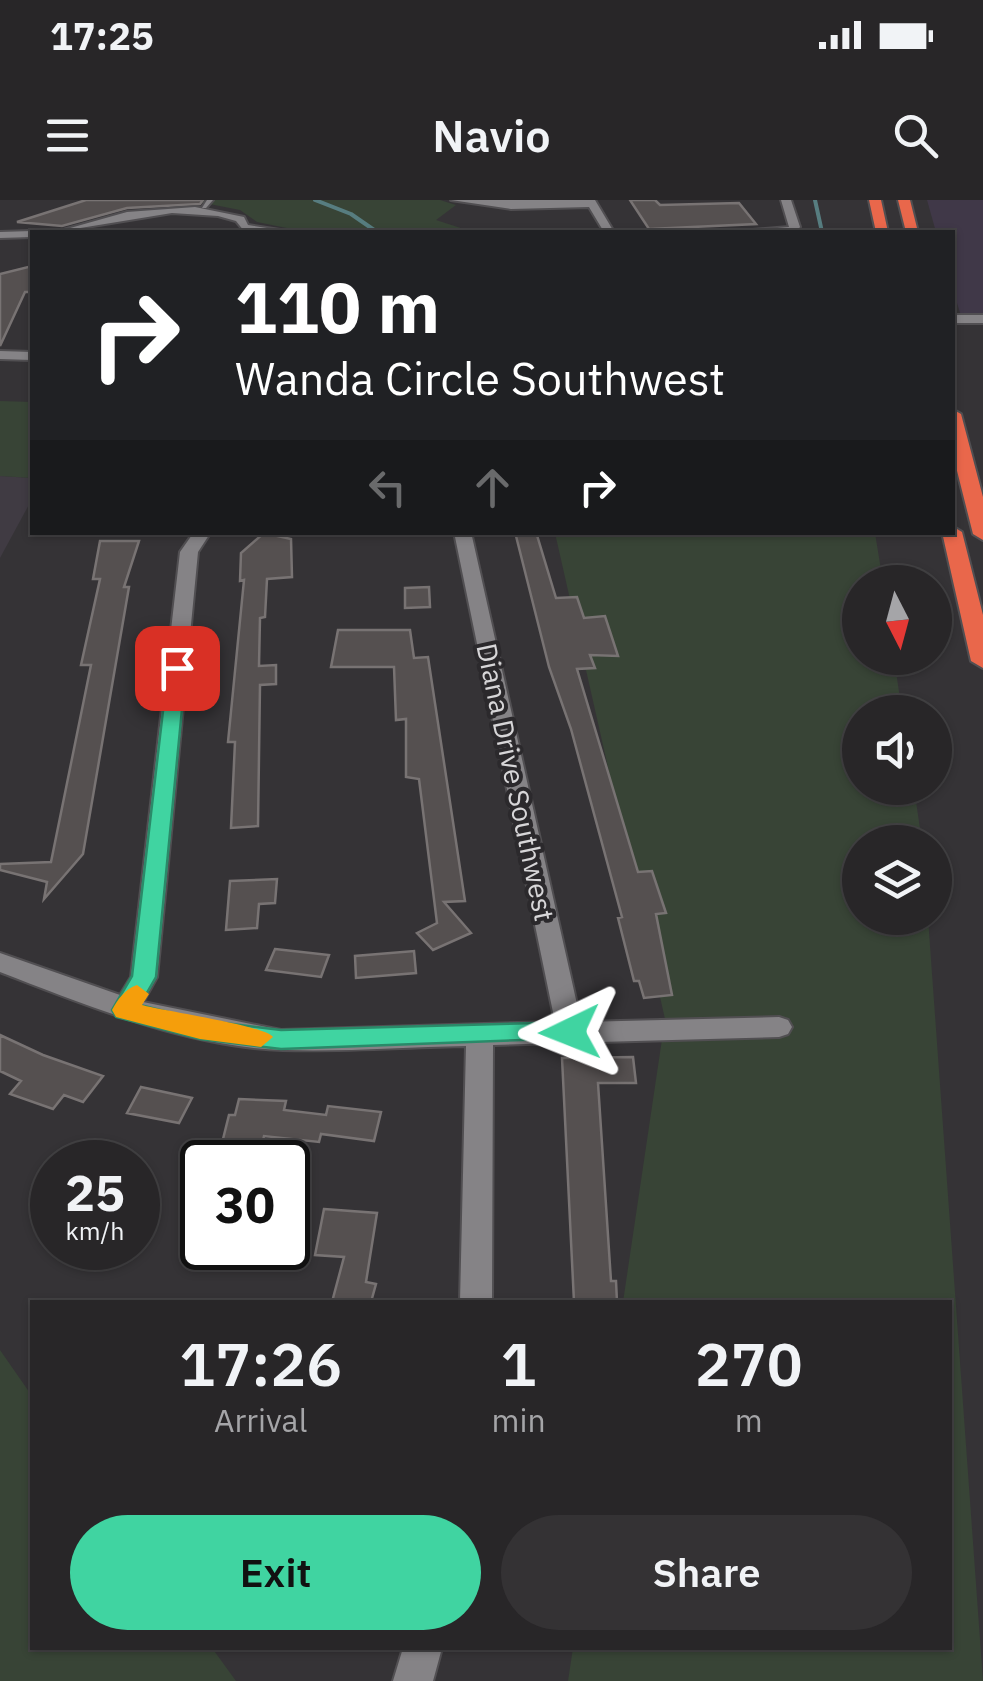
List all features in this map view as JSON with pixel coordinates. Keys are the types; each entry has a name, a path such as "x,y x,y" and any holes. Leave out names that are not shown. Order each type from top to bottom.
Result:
{"highway":[{"path":"875,200 882,230"},
{"path":"904,200 912,230"},
{"path":"955,426 983,534"},
{"path":"953,535 983,661"}],"street":[{"path":"456,200 511,206 591,202 608,230"},
{"path":"786,200 795,227 792,230"},
{"path":"67,230 118,212 178,203 206,204 227,212 240,219 243,230"},
{"path":"0,235 30,234"},
{"path":"955,319 983,319"},
{"path":"0,354 30,356"},
{"path":"124,1010 144,977 189,552 201,535"},
{"name":"Diana Drive Southwest","path":"463,535 570,1032"},
{"path":"0,962 124,1010 200,1030 281,1040 779,1027"},
{"path":"476,1300 480,1034"},
{"path":"413,1681 421,1650"}],"shaded area":[{"path":"927,200 983,200 983,318 962,319 955,296 955,230 935,230"},
{"path":"0,476 30,478 30,503 0,558"}],"green space":[{"path":"189,200 440,200 456,205 436,220 467,230 296,230 257,222 240,210"},
{"path":"0,401 30,402 30,478 0,476"},
{"path":"555,535 875,535 880,565 842,565 842,675 897,675 899,695 842,695 842,805 917,805 919,825 842,825 842,935 929,935 983,1681 568,1681 573,1650 952,1650 952,1300 623,1300 665,1019"},
{"path":"0,1350 30,1393 30,1650 213,1650 236,1681 0,1681"}],"building":[{"path":"86,200 203,200 200,204 127,208 62,226 17,222"},
{"path":"630,200 655,200 660,205 739,203 756,224 649,229"},
{"path":"30,266 30,292 25,292 0,346 0,274"},
{"path":"262,535 291,539 292,577 267,579 265,617 260,618 259,666 276,665 276,684 260,685 258,826 231,828 235,742 228,742 244,580 240,581 241,553"},
{"path":"516,535 537,535 556,598 577,597 584,618 605,616 618,656 590,655 595,668 577,669 638,872 652,871 666,913 656,914 672,995 644,998 639,981 634,981 618,918 622,917 571,729 549,667"},
{"path":"100,541 139,541 124,587 129,587 83,854 44,899 47,882 0,870 0,864 51,862 91,665 81,665 100,579 93,579"},
{"path":"429,587 430,607 405,608 405,588"},
{"path":"338,630 410,630 414,658 428,657 465,901 444,902 471,933 433,950 417,933 437,923 419,779 406,777 406,719 396,720 394,667 331,667"},
{"path":"277,879 275,903 259,904 257,928 226,930 230,881"},
{"path":"275,949 329,955 321,977 266,970"},
{"path":"414,951 416,973 356,978 355,956"},
{"path":"0,1035 103,1076 83,1102 64,1095 53,1109 10,1094 21,1081 0,1071"},
{"path":"633,1057 636,1083 598,1083 611,1281 616,1281 617,1300 574,1300 562,1058"},
{"path":"141,1087 192,1098 179,1123 127,1113"},
{"path":"239,1099 286,1101 284,1110 326,1115 328,1106 381,1112 374,1141 321,1134 319,1142 264,1136 263,1140 223,1140 229,1115 235,1115"},
{"path":"324,1209 377,1213 366,1282 376,1284 372,1300 333,1300 344,1257 315,1255"}],"waterway":[{"path":"315,200 351,214 374,230"},
{"path":"815,200 822,230"}],"slow traffic":[{"path":"137,994 124,1010 200,1030 261,1037"}],"route":[{"path":"177,668 144,977 124,1010 200,1030 281,1040 570,1032"}]}
